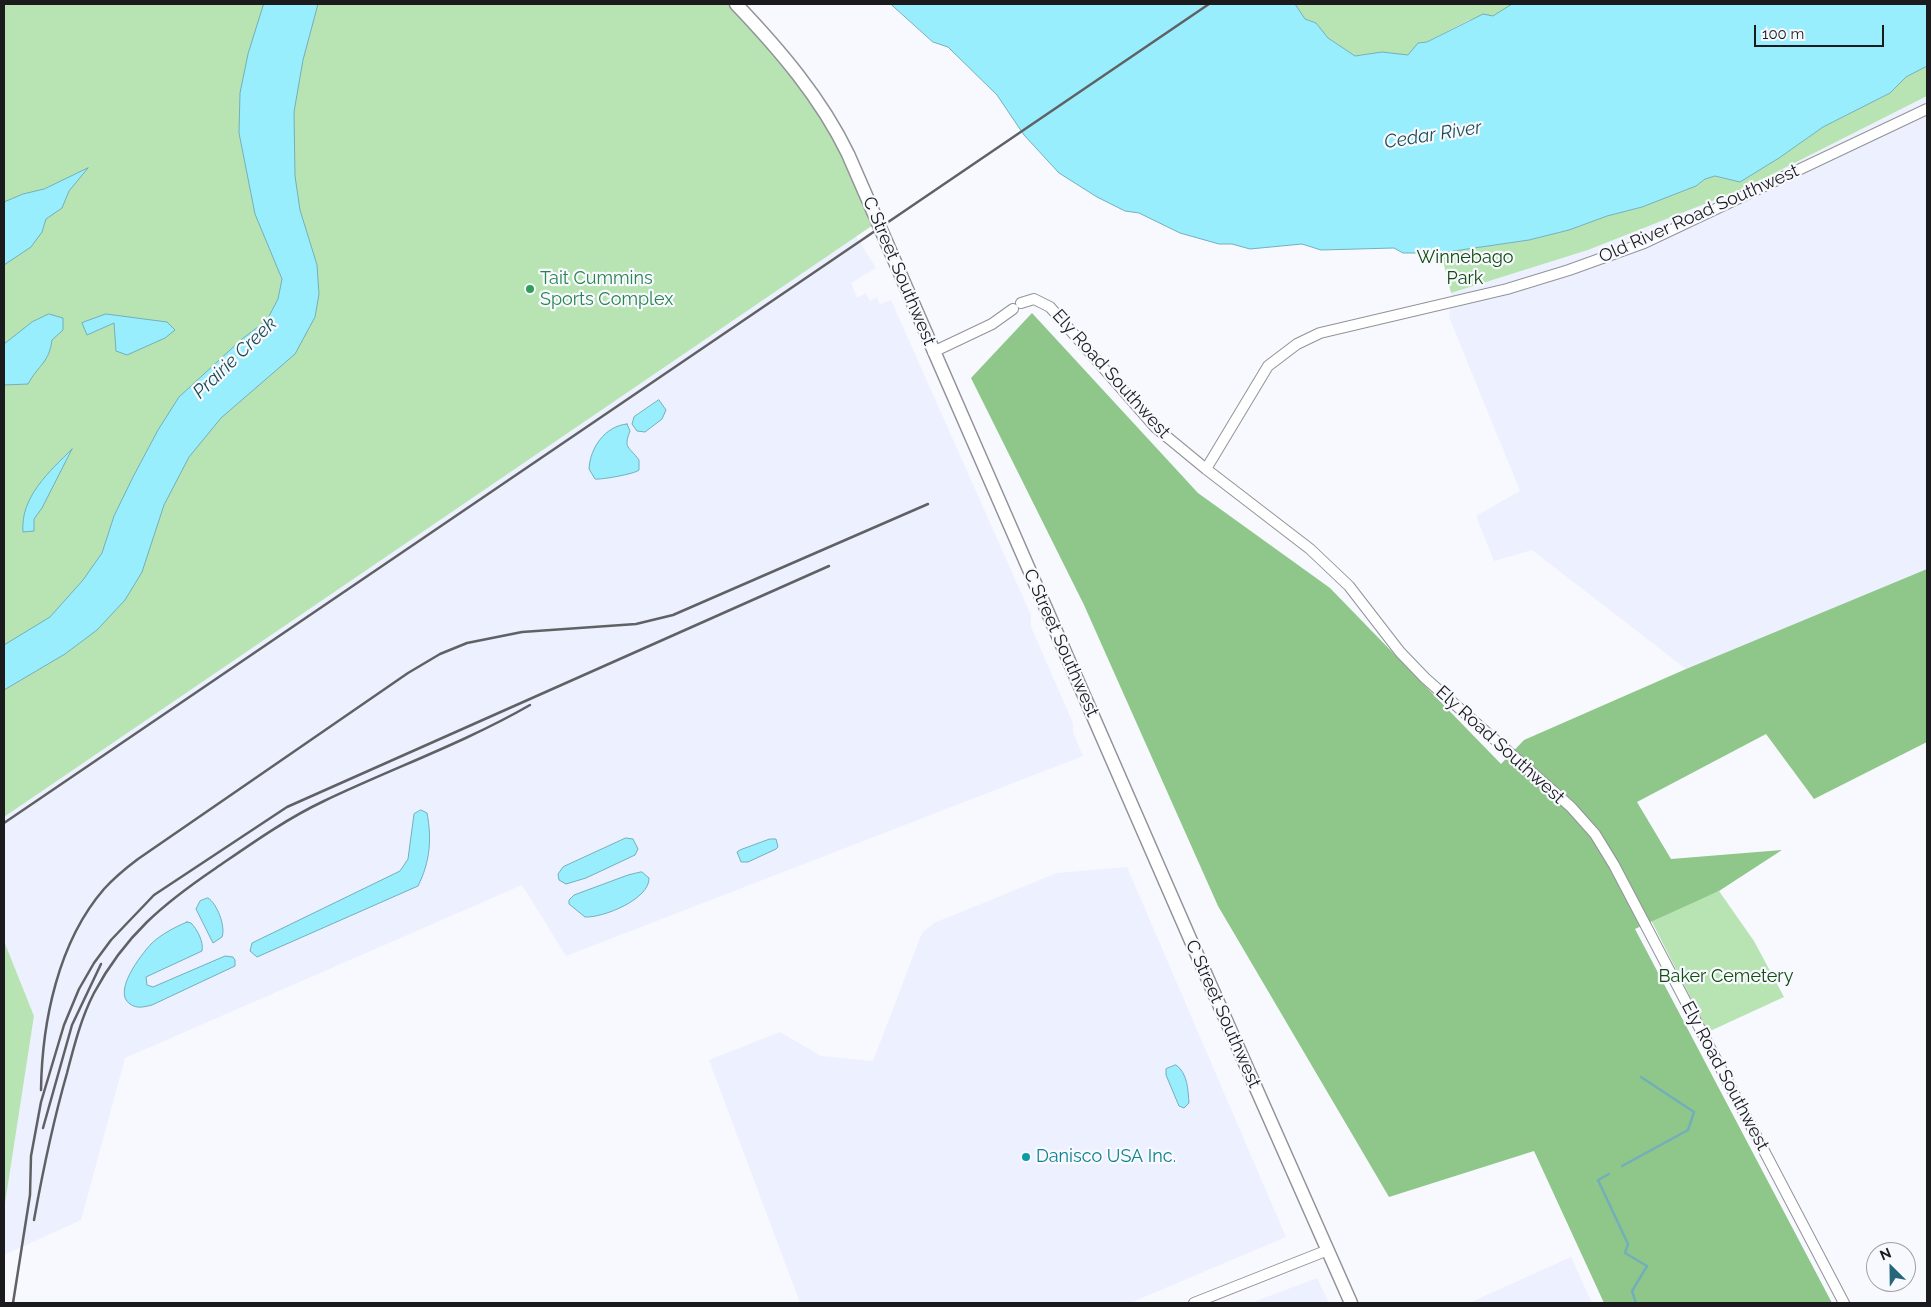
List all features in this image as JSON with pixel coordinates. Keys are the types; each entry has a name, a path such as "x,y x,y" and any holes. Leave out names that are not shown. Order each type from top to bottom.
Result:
{"main road":[{"name":"C Street Southwest","path":"736,4 801,80 840,137 882,227 933,352 1351,1303"}],"street":[{"name":"Old River Road Southwest","path":"1206,469 1268,366 1297,344 1320,333 1507,289 1569,270 1644,243 1927,109"},
{"name":"Ely Road Southwest","path":"933,352 992,324 1017,306 1034,299 1050,307 1155,427 1310,549 1349,586 1400,652 1425,678 1571,807 1595,834 1614,865 1844,1303"},
{"path":"1194,1303 1328,1250"}],"shaded area":[{"path":"1927,96 1927,569 1686,669 1532,550 1494,561 1476,516 1520,491 1449,317 1451,293 1588,250 1745,188"},
{"path":"856,236 876,268 851,283 857,298 866,293 870,301 877,297 880,304 891,300 1031,615 1031,627 1073,723 1073,732 1083,756 566,956 522,885 125,1058 81,1220 4,1255 4,1210 34,1016 4,941 4,817"},
{"path":"1127,867 1286,1237 1130,1303 800,1303 709,1060 780,1032 821,1056 873,1061 922,933 934,923 1057,873"},
{"path":"1571,1257 1592,1303 1469,1303"},
{"path":"1317,1278 1329,1303 1251,1303"}],"green space":[{"path":"4,4 736,4 801,80 879,221 4,817"},
{"path":"1295,4 1512,4 1493,16 1469,20 1427,42 1419,43 1408,55 1367,54 1355,56 1328,38 1316,23 1305,19"},
{"name":"Winnebago Park","path":"1927,66 1927,96 1745,188 1588,250 1451,293 1441,253 1529,240 1569,230 1607,216 1642,207 1696,186 1705,179 1715,176 1740,182 1779,158 1823,127 1890,93 1906,77"},
{"path":"1032,313 1198,493 1330,588 1501,764 1524,740 1686,669 1927,569 1927,742 1814,799 1766,734 1637,802 1671,859 1782,850 1719,891 1635,929 1832,1303 1604,1303 1534,1151 1389,1197 1218,906 1084,605 971,378"},
{"name":"Baker Cemetery","path":"1719,891 1754,941 1784,997 1708,1032 1651,920"},
{"path":"4,941 34,1016 4,1210"}],"water":[{"name":"Prairie Creek","path":"264,4 318,4 303,60 294,112 295,176 300,210 317,265 319,294 315,317 295,354 221,418 189,457 164,505 142,572 125,600 97,630 65,654 4,690 4,645 50,617 83,580 102,553 114,516 133,477 158,430 179,397 242,339 267,320 278,299 282,279 255,214 239,133 240,93 248,54"},
{"name":"Cedar River","path":"891,4 1295,4 1305,19 1316,23 1328,38 1355,56 1382,52 1408,55 1418,43 1427,42 1483,14 1493,16 1512,4 1927,4 1927,66 1906,77 1890,93 1823,127 1779,158 1740,182 1715,176 1705,179 1696,186 1642,207 1607,216 1569,230 1529,240 1440,253 1403,253 1394,248 1321,250 1302,244 1250,249 1232,244 1219,244 1180,233 1139,213 1125,211 1097,197 1059,173 1024,135 997,95 948,47 933,42"},
{"path":"88,168 69,191 62,208 46,219 42,232 31,247 4,265 4,202 23,194 44,189"},
{"path":"49,314 63,318 63,330 52,340 46,359 28,384 4,385 4,344 32,322"},
{"path":"106,314 167,322 175,330 165,338 127,355 116,351 114,323 87,335 82,323"},
{"path":"659,400 666,410 662,419 645,432 637,431 632,424 634,417"},
{"path":"627,424 630,431 627,444 639,460 639,470 603,479 595,479 589,469 590,461 600,439 612,429"},
{"path":"72,449 42,508 34,519 34,531 23,532 23,519 31,496 46,476"},
{"path":"421,810 427,813 430,841 425,868 418,886 257,957 250,951 252,943 400,871 408,859 414,814"},
{"path":"626,838 633,839 638,849 635,855 586,878 566,884 559,880 558,874 563,867"},
{"path":"770,839 776,839 778,847 776,849 748,862 741,862 737,852"},
{"path":"642,872 649,878 647,886 642,893 634,900 613,911 585,917 569,904 569,900 574,895 628,875"},
{"path":"208,898 215,905 223,927 222,937 213,943 196,909 200,901"},
{"path":"187,922 191,923 198,932 202,951 146,977 147,985 153,987 225,956 233,957 235,966 152,1005 138,1007 130,1004 125,998 124,991 130,974 141,956 159,937"},
{"path":"1176,1065 1180,1068 1187,1082 1189,1103 1184,1108 1179,1106 1166,1075 1166,1069"}],"waterway":[{"path":"1622,1166 1688,1130 1694,1112 1641,1077"},
{"path":"1609,1174 1598,1180 1628,1244 1625,1253 1647,1266 1632,1291 1636,1303"}],"railway":[{"path":"4,823 1209,4"},
{"path":"41,1090 42,1064 49,1010 64,958 88,910 104,889 138,859 408,673 440,654 467,643 522,632 636,624 673,615 928,504"},
{"path":"13,1303 30,1195 31,1156 41,1102 64,1025 79,989 94,963 111,940 154,895 287,807 829,566"},
{"path":"34,1220 57,1110 85,1012 106,972 132,937 162,908 197,881 282,824 324,801 480,731 530,705"},
{"path":"43,1128 72,1025 101,964"}],"place":[{"name":"Tait Cummins Sports Complex","path":"530,289"},
{"name":"Danisco USA Inc.","path":"1026,1157"}]}
